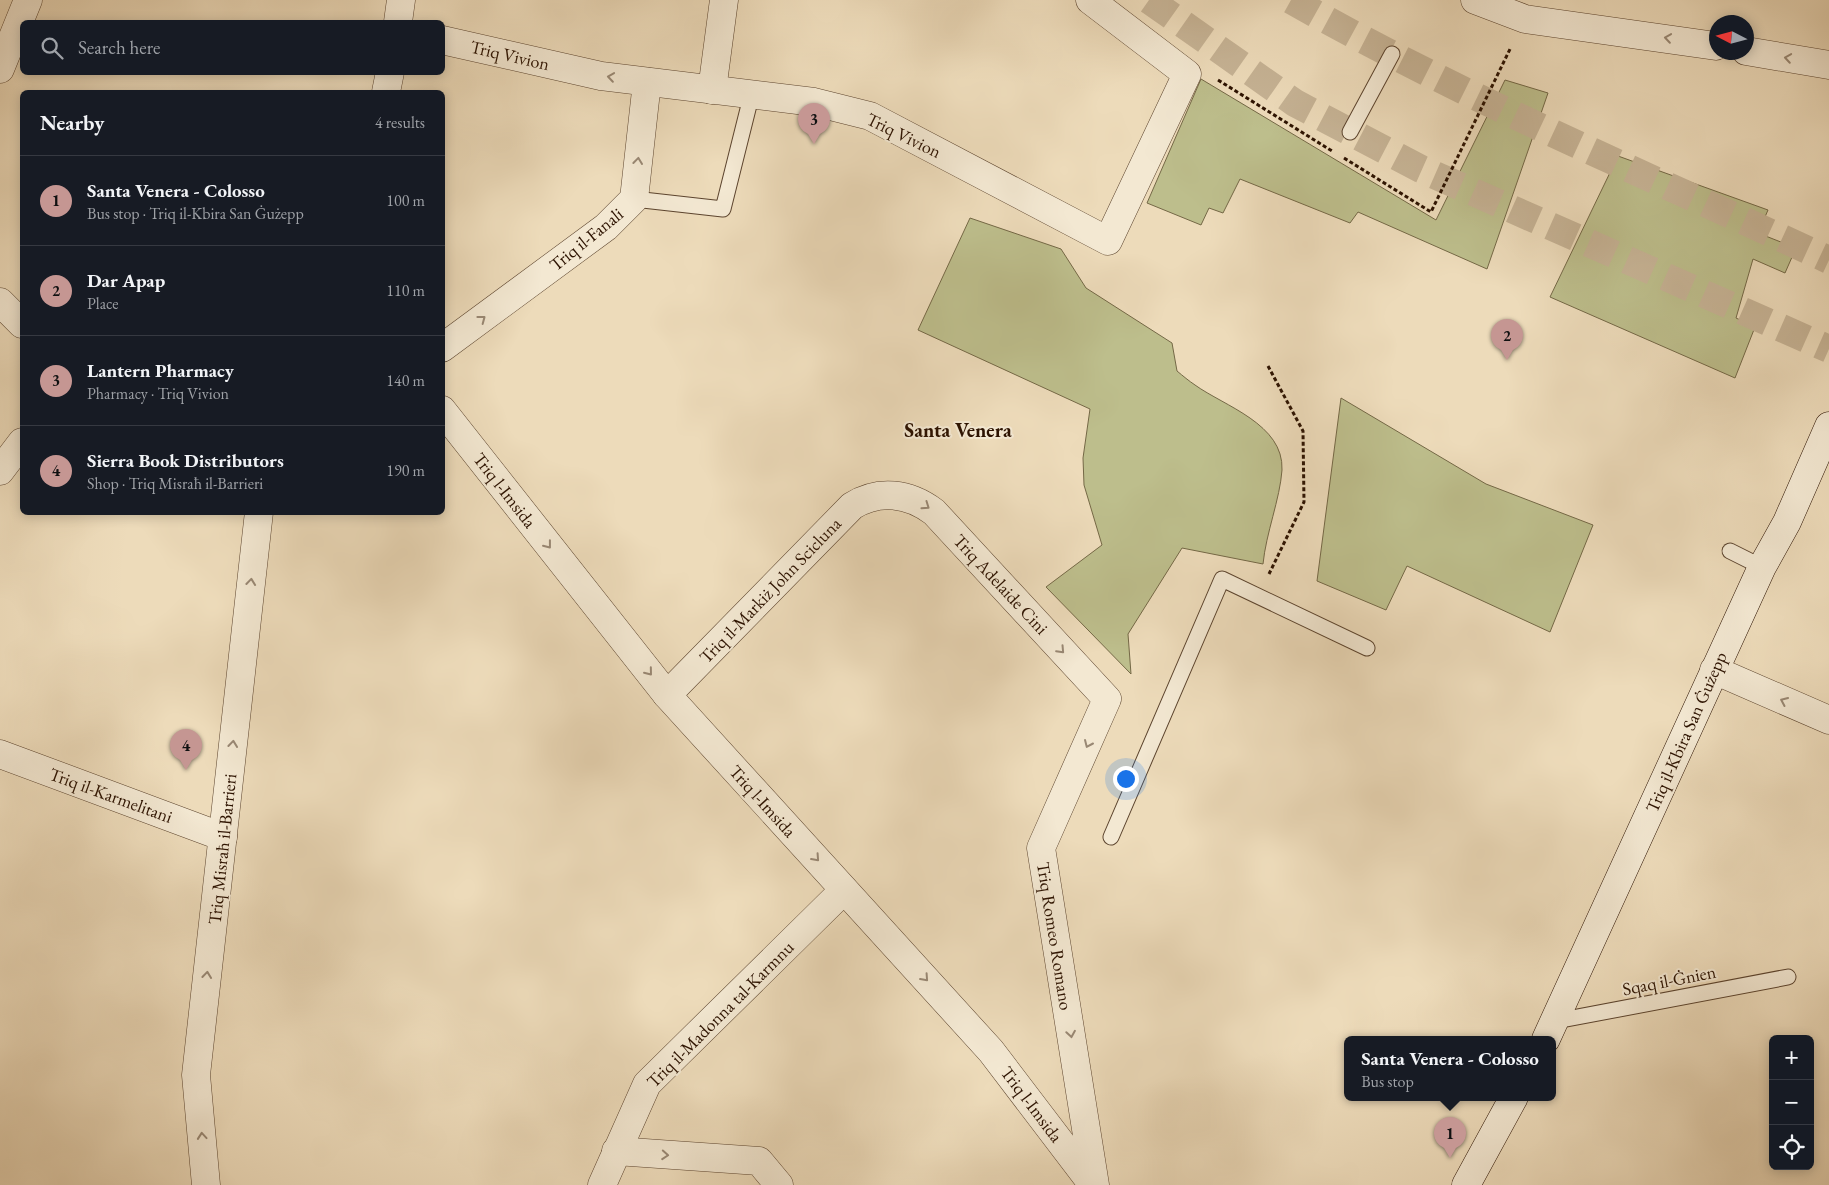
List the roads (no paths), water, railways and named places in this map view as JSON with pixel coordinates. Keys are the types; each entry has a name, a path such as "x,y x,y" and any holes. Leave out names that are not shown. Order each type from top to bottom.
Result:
{"street":[{"path":"0,69 28,0"},
{"path":"398,20 401,0"},
{"path":"712,90 724,0"},
{"name":"Triq Vivion","path":"445,41 601,76 814,102 870,116 1108,241 1187,74 1090,0"},
{"path":"1486,2 1525,19 1709,45"},
{"path":"1754,52 1829,65"},
{"path":"386,90 389,75"},
{"name":"Triq il-Fanali","path":"445,346 606,228 634,199 647,82"},
{"path":"0,302 20,322"},
{"name":"Triq l-Imsida","path":"445,414 667,695 991,1050 1094,1185"},
{"name":"Triq il-Kbira San Ġużepp","path":"1551,1030 1714,670 1762,567 1787,522 1829,426"},
{"path":"0,471 20,445"},
{"name":"Triq il-Markiż John Scicluna","path":"667,695 852,506 867,497 879,494"},
{"name":"Triq Adelaide Cini","path":"879,494 914,499 934,512 1108,699"},
{"name":"Triq Misraħ il-Barrieri","path":"206,1185 196,1075 259,515"},
{"path":"1714,670 1829,720"},
{"name":"Triq Romeo Romano","path":"1094,1185 1041,848 1108,699"},
{"name":"Triq il-Karmelitani","path":"0,754 223,837"},
{"name":"Triq il-Madonna tal-Karmnu","path":"602,1185 647,1084 844,890"},
{"path":"1466,1185 1512,1101"},
{"path":"616,1151 759,1162 779,1185"}],"lane":[{"path":"1350,132 1392,54"},
{"path":"634,199 723,209 752,93"},
{"path":"1730,551 1762,567"},
{"path":"1111,837 1222,578 1368,648"},
{"name":"Sqaq il-Ġnien","path":"1551,1030 1788,976"}],"tunnel":[{"path":"1149,0 1295,103 1421,169 1829,349"},
{"path":"1291,0 1356,36 1490,103 1829,260"}],"place":[{"name":"Lantern Pharmacy","path":"814,144"},
{"name":"Dar Apap","path":"1507,360"},
{"name":"Sierra Book Distributors","path":"186,770"},
{"name":"Santa Venera - Colosso","path":"1450,1158"}],"district":[{"name":"Santa Venera","path":"958,430"}]}
